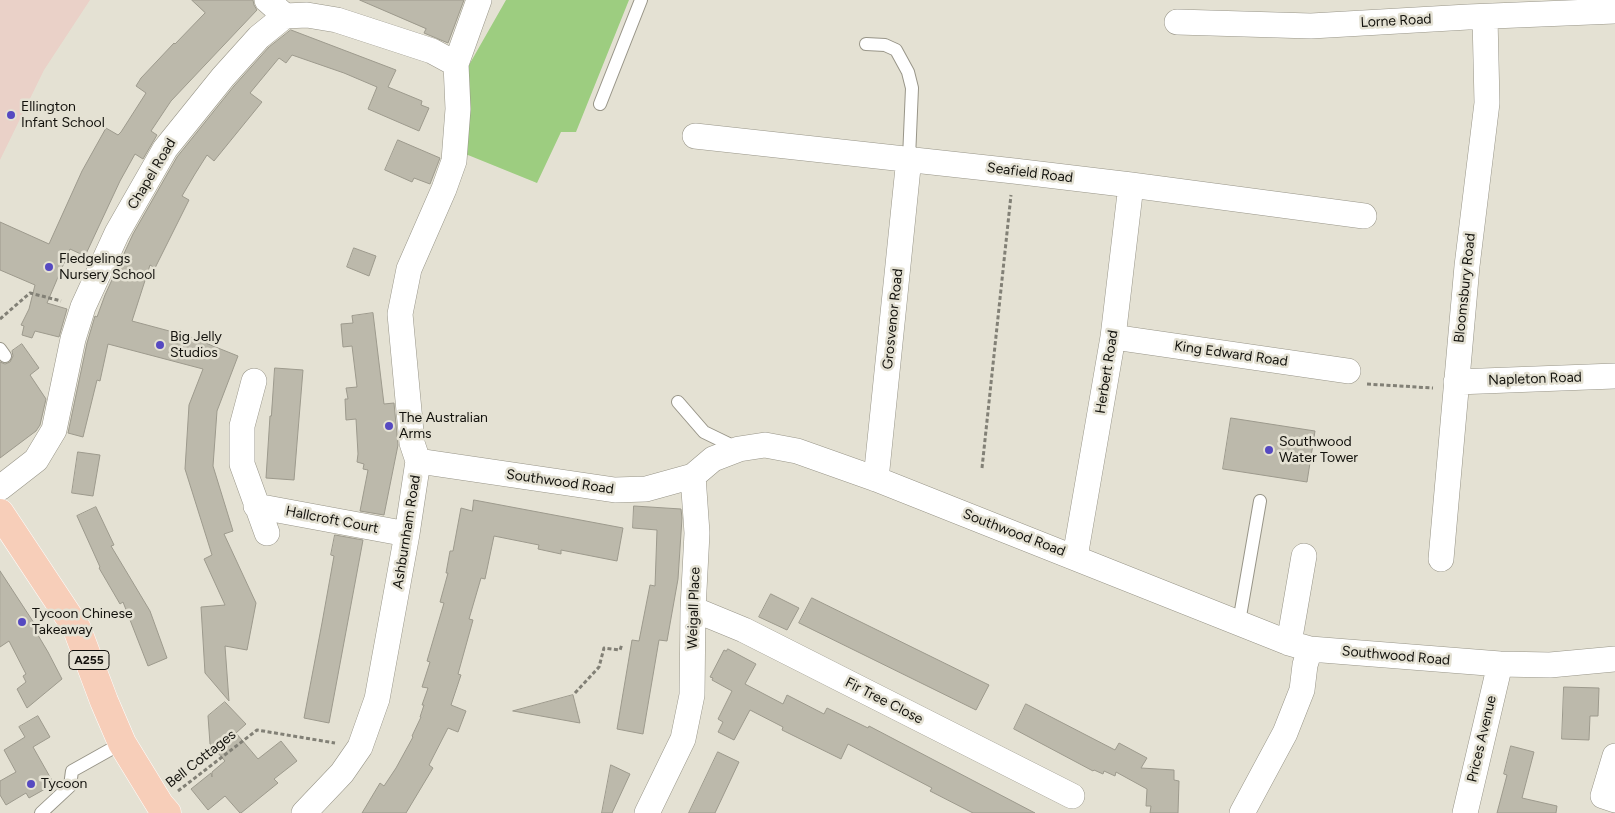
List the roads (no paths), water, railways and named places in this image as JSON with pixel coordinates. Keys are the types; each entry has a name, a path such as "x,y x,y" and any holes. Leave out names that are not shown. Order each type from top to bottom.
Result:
{"main road":[{"name":"A255","path":"0,513 77,628 122,743 163,809"}],"street":[{"name":"Ashburnham Road","path":"304,813 342,773 360,747 377,700 407,534 418,461 412,443 400,314 409,269 444,189 454,161 458,109 456,64 478,0"},
{"name":"Chapel Road","path":"0,488 36,460 54,430 73,339 82,307 117,233 165,148 229,70 259,37 276,8 337,20 432,51 456,64"},
{"name":"Lorne Road","path":"1177,22 1311,26 1474,12 1615,11"},
{"name":"Bloomsbury Road","path":"1441,559 1467,266 1487,103 1474,12"},
{"name":"Seafield Road","path":"695,136 1131,184 1364,216"},
{"name":"Grosvenor Road","path":"876,479 908,158"},
{"name":"Herbert Road","path":"1075,557 1113,337 1131,184"},
{"name":"King Edward Road","path":"1113,337 1348,371"},
{"name":"Napleton Road","path":"1456,386 1615,376"},
{"path":"254,381 242,426 242,464 267,533"},
{"name":"Southwood Road","path":"418,461 615,490 646,489 694,476 713,459 739,449 764,445 797,451 876,479 1299,646 1500,664 1550,665 1615,658"},
{"name":"Weigall Place","path":"648,813 683,739 692,694 693,609 697,533 694,476"},
{"name":"Hallcroft Court","path":"256,506 407,534"},
{"path":"1242,813 1285,732 1302,690 1305,665 1299,646 1304,556"},
{"name":"Fir Tree Close","path":"693,609 744,630 1072,796"},
{"name":"Prices Avenue","path":"1465,813 1500,664"},
{"path":"1615,756 1603,796 1615,800"}],"lane":[{"path":"600,104 641,0"},
{"path":"866,44 886,45 896,50 908,72 912,88 908,158"},
{"path":"678,402 704,432 739,449"},
{"path":"1239,622 1260,501"},
{"path":"41,813 70,786 72,771 122,743"}],"place":[{"name":"Ellington Infant School","path":"11,115"},
{"name":"Fledgelings Nursery School","path":"49,267"},
{"name":"Big Jelly Studios","path":"160,345"},
{"name":"The Australian Arms","path":"389,426"},
{"name":"Southwood Water Tower","path":"1269,450"},
{"name":"Tycoon Chinese Takeaway","path":"22,622"},
{"name":"Tycoon","path":"31,784"}]}
